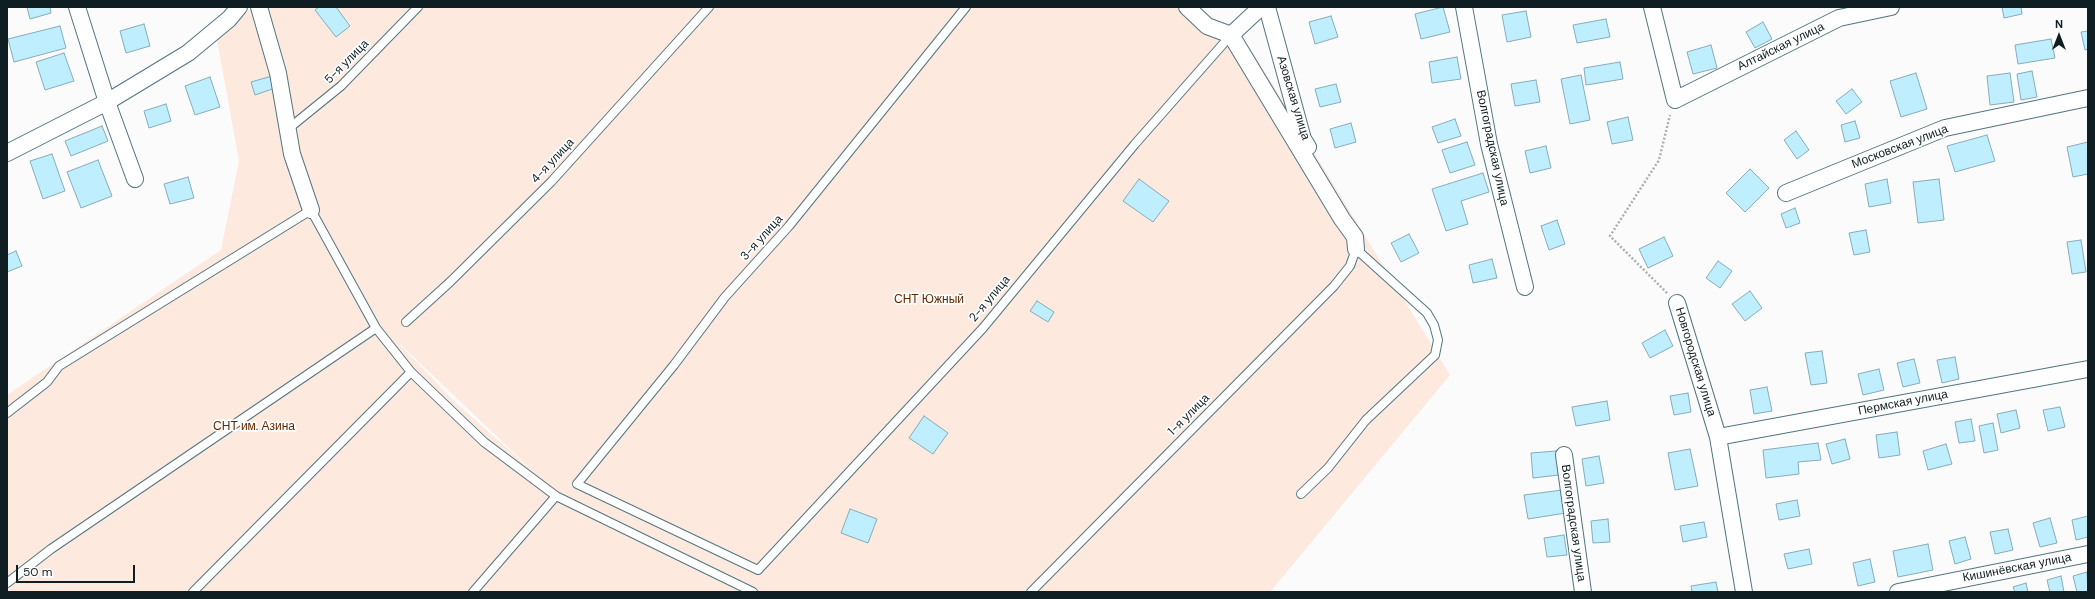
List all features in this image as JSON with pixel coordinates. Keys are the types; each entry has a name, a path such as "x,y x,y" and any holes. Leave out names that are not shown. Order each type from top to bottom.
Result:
{"street":[{"path":"77,7 107,102 135,179"},
{"path":"7,153 107,102 188,53 229,19 239,7"},
{"path":"259,7 278,73 292,154 312,210"},
{"path":"1187,7 1207,26 1231,35 1342,219 1355,237 1356,249"},
{"path":"1231,35 1261,7"},
{"name":"Азовская улица","path":"1267,7 1303,139 1356,224"},
{"name":"Волгоградская улица","path":"1464,7 1489,144 1525,287"},
{"path":"1652,7 1674,100"},
{"name":"Алтайская улица","path":"1674,100 1839,18 1891,7"},
{"name":"Московская улица","path":"1786,193 1945,128 2088,98"},
{"name":"Новгородская улица","path":"1677,303 1718,437 1744,592"},
{"name":"Пермская улица","path":"1718,437 2088,369"},
{"name":"Волгоградская улица","path":"1564,455 1583,592"},
{"name":"Кишинёвская улица","path":"1898,592 2088,554"}],"lane":[{"name":"5-я улица","path":"288,129 341,86 418,7"},
{"name":"4-я улица","path":"406,322 450,282 551,182 709,7"},
{"name":"3-я улица","path":"758,570 577,484 674,365 725,298 794,220 966,7"},
{"name":"2-я улица","path":"758,570 983,328 1135,144 1231,35"},
{"path":"7,413 46,382 59,366 312,210 376,328 411,372 484,442 556,496 744,590 753,592"},
{"path":"1301,494 1328,468 1366,420 1435,355 1438,340 1434,325 1427,313 1356,249"},
{"name":"1-я улица","path":"1031,592 1334,286 1350,266 1356,249"},
{"path":"7,583 58,545 376,328"},
{"path":"193,592 411,372"},
{"path":"473,592 556,496"}],"path":[{"name":"Новгородская улица","path":"1674,100 1659,160 1610,236 1677,303"}],"green space":[{"name":"СНТ Южный","path":"253,7 1189,7 1195,14 1254,54 1450,375 1270,592 7,592 7,395 221,250 239,161 217,40","holes":["401,345 533,471 456,403"]}],"building":[{"path":"27,7 50,7 51,13 30,19"},
{"path":"319,7 336,7 350,26 336,37 315,10"},
{"path":"1443,7 1450,32 1421,39 1415,14"},
{"path":"2002,7 2021,7 2022,14 2004,18"},
{"path":"1526,11 1531,37 1507,42 1502,15"},
{"path":"1331,16 1338,37 1315,44 1309,22"},
{"path":"1606,19 1610,37 1577,43 1573,25"},
{"path":"1763,22 1772,39 1755,48 1746,32"},
{"path":"144,24 150,46 126,53 120,31"},
{"path":"60,26 66,48 14,62 8,39"},
{"path":"2088,31 2088,49 2085,50 2081,32"},
{"path":"2051,39 2055,58 2018,64 2015,45"},
{"path":"1711,45 1717,68 1693,74 1687,52"},
{"path":"64,53 74,81 45,90 36,62"},
{"path":"1457,57 1461,79 1432,83 1429,62"},
{"path":"1620,62 1623,79 1586,85 1584,68"},
{"path":"2032,71 2037,97 2021,100 2017,74"},
{"path":"1916,73 1927,109 1901,117 1890,81"},
{"path":"2010,73 2014,102 1990,105 1987,76"},
{"path":"1581,75 1590,120 1570,124 1561,79"},
{"path":"272,76 275,88 255,95 251,82"},
{"path":"210,77 220,107 195,115 185,86"},
{"path":"1536,80 1540,102 1515,106 1511,84"},
{"path":"1336,84 1341,102 1320,107 1315,89"},
{"path":"1852,89 1862,102 1846,114 1836,101"},
{"path":"166,104 171,121 149,128 144,111"},
{"path":"1628,117 1633,140 1612,144 1607,122"},
{"path":"1455,119 1461,136 1438,143 1432,127"},
{"path":"1855,121 1860,138 1845,142 1841,125"},
{"path":"1351,123 1356,142 1335,148 1330,129"},
{"path":"102,126 108,141 71,156 65,141"},
{"path":"1796,131 1809,150 1797,159 1784,140"},
{"path":"1987,135 1995,161 1955,172 1947,146"},
{"path":"1467,142 1475,165 1450,173 1442,150"},
{"path":"2088,142 2088,174 2073,177 2067,147"},
{"path":"1546,146 1551,168 1530,173 1525,151"},
{"path":"52,154 65,191 43,199 30,161"},
{"path":"98,160 112,196 81,208 67,172"},
{"path":"1750,169 1769,188 1745,212 1726,193"},
{"path":"1483,173 1489,192 1461,201 1468,224 1446,231 1432,189"},
{"path":"188,177 194,198 170,204 164,184"},
{"path":"1139,179 1169,201 1153,222 1123,201"},
{"path":"1887,179 1891,203 1869,207 1865,184"},
{"path":"1939,179 1944,220 1918,223 1913,182"},
{"path":"1795,208 1800,223 1786,228 1781,214"},
{"path":"1557,220 1565,244 1549,250 1541,226"},
{"path":"1866,230 1870,252 1854,255 1849,233"},
{"path":"1409,234 1419,253 1401,262 1391,243"},
{"path":"1664,237 1673,256 1648,268 1639,249"},
{"path":"2081,240 2086,272 2072,274 2067,242"},
{"path":"16,251 22,266 7,272 7,255"},
{"path":"1492,259 1497,278 1473,283 1469,265"},
{"path":"1718,261 1732,271 1720,288 1706,278"},
{"path":"1750,291 1762,308 1745,321 1732,304"},
{"path":"1037,301 1054,312 1048,322 1030,311"},
{"path":"1665,330 1673,346 1650,358 1642,343"},
{"path":"1822,351 1827,383 1811,385 1805,353"},
{"path":"1955,357 1959,379 1942,383 1937,360"},
{"path":"1914,359 1920,383 1903,387 1897,363"},
{"path":"1879,369 1884,390 1863,395 1858,374"},
{"path":"1767,387 1772,411 1754,414 1750,390"},
{"path":"1688,393 1691,412 1674,415 1670,396"},
{"path":"1607,401 1610,420 1576,426 1572,407"},
{"path":"2060,407 2065,427 2048,431 2043,410"},
{"path":"2016,410 2020,428 2001,433 1997,414"},
{"path":"924,416 948,433 933,454 909,438"},
{"path":"1971,419 1975,441 1959,443 1955,422"},
{"path":"1993,423 1998,450 1984,453 1979,426"},
{"path":"1897,432 1900,455 1879,458 1876,435"},
{"path":"1845,439 1850,459 1832,464 1826,444"},
{"path":"1818,443 1821,460 1798,462 1799,474 1766,478 1763,450"},
{"path":"1946,444 1952,464 1928,470 1923,451"},
{"path":"1690,449 1698,486 1675,490 1668,453"},
{"path":"1556,451 1559,475 1533,478 1531,453"},
{"path":"1599,456 1604,483 1586,486 1582,459"},
{"path":"1562,490 1566,513 1528,519 1524,495"},
{"path":"1797,500 1800,516 1779,520 1776,504"},
{"path":"850,509 877,519 868,543 841,533"},
{"path":"2088,516 2088,537 2076,540 2072,520"},
{"path":"2050,518 2057,543 2040,547 2033,523"},
{"path":"1608,519 1610,542 1593,543 1591,521"},
{"path":"1704,522 1707,537 1683,542 1680,526"},
{"path":"2008,529 2013,550 1995,554 1990,532"},
{"path":"1564,535 1567,555 1547,557 1544,538"},
{"path":"1965,537 1971,559 1955,564 1949,541"},
{"path":"1928,544 1933,570 1898,577 1893,551"},
{"path":"1809,549 1812,564 1788,569 1784,554"},
{"path":"1870,559 1875,582 1858,586 1853,563"},
{"path":"2087,572 2088,592 2077,592 2073,576"},
{"path":"2061,576 2064,592 2050,592 2047,580"},
{"path":"1716,582 1718,592 1692,592 1691,586"},
{"path":"2026,583 2028,592 2015,592 2013,587"}],"park label":[{"name":"СНТ им. Азина","path":"254,427"}]}
